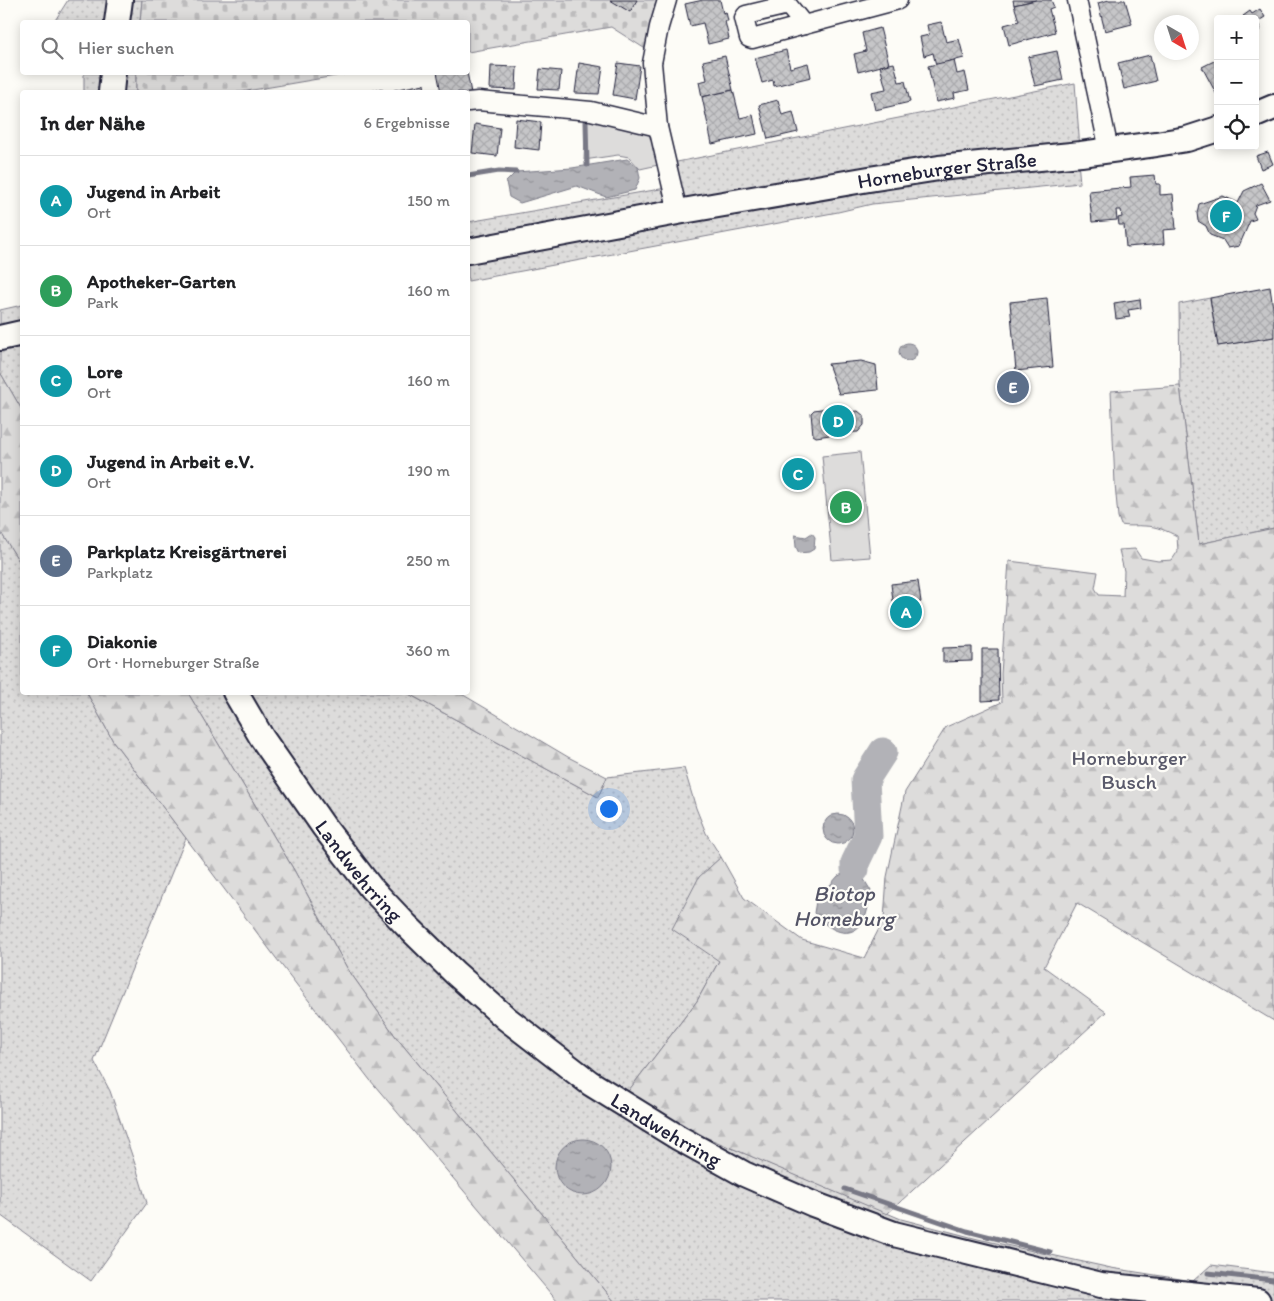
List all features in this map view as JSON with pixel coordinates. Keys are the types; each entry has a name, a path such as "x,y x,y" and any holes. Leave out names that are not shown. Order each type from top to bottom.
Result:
{"main road":[{"path":"118,20 120,0"},
{"path":"111,90 113,75"},
{"path":"1259,113 1274,107"},
{"name":"Horneburger Straße","path":"470,251 859,180 1109,150 1187,139 1214,130"},
{"path":"0,338 20,334"},
{"name":"Landwehrring","path":"237,695 262,738 324,827 371,888 406,925 455,973 515,1025 590,1083 679,1138 744,1174 813,1204 894,1234 1101,1285 1258,1301"}],"street":[{"path":"667,0 659,27 652,63 658,127 678,212"},
{"path":"804,24 898,0"},
{"path":"1077,0 1109,150"},
{"path":"470,102 478,100 591,111 658,127"}],"green space":[{"path":"68,0 142,0 140,20 55,20"},
{"path":"142,0 658,0 655,5 647,50 611,27 470,52 470,20 140,20"},
{"path":"84,75 136,75 136,90 84,90"},
{"path":"136,75 341,75 253,90 136,90"},
{"path":"1075,83 1080,149 1077,150 1080,183 872,204 470,281 470,222 672,187 667,164"},
{"path":"586,117 649,130 658,165 640,169 629,157 618,155 584,160"},
{"path":"1210,298 1218,346 1274,337 1274,528 1199,544 1180,386 1179,304"},
{"path":"20,305 20,407 0,372 0,310"},
{"path":"0,372 20,407 20,563 0,531"},
{"name":"Horneburger Busch","path":"1180,386 1199,544 1274,528 1274,1021 1077,903 1044,967 1106,1012 887,1214 684,1128 626,1094 697,1001 719,961 672,929 699,877 721,857 744,898 802,940 864,958 884,919 887,877 905,792 946,727 1002,702 1001,674 1009,561 1098,572 1095,588 1099,595 1123,596 1124,571 1119,550 1135,549 1141,558 1158,561 1172,560 1178,551 1177,536 1169,532 1149,526 1121,525 1118,517 1115,484 1111,391"},
{"path":"860,452 870,557 832,560 822,456"},
{"path":"0,531 20,563 20,695 88,695 113,741 186,838 94,1061 110,1091 147,1203 91,1281 0,1215"},
{"path":"88,695 189,695 294,870 347,968 396,1037 614,1301 557,1301 370,1080 113,741"},
{"path":"189,695 411,695 598,797 607,777 684,768 706,833 721,857 698,880 719,961 697,1001 626,1094 684,1128 901,1219 978,1239 1111,1268 1193,1281 1211,1265 1274,1273 1274,1301 614,1301 396,1037 347,968 294,870"},
{"path":"411,695 463,695 568,757 607,777 598,797"}],"water":[{"path":"627,159 638,167 640,178 635,190 606,197 577,186 520,203 509,197 506,182 516,172 572,168"},
{"path":"908,343 914,346 917,352 914,358 908,361 902,358 899,352 902,346"},
{"path":"812,533 815,537 814,549 809,552 799,553 796,547 795,535 806,537"},
{"path":"838,814 849,818 853,829 849,840 838,844 827,840 823,829 827,818"},
{"name":"Biotop Horneburg","path":"857,868 871,891 867,912 860,926 854,931 840,932 826,925 814,913 816,901 838,876"},
{"path":"583,1139 598,1144 606,1152 611,1167 606,1182 598,1190 583,1195 568,1190 560,1182 555,1167 560,1152 568,1144"}],"building":[{"path":"610,0 637,0 630,12"},
{"path":"703,0 720,0 723,13 726,12 728,21 725,21 729,39 708,44 703,23 690,26 685,4"},
{"path":"1013,0 1036,0 1014,5"},
{"path":"1036,0 1051,0 1054,7 1049,9 1055,32 1009,45 1004,25 1019,21 1014,5"},
{"path":"1109,0 1125,0 1132,24 1105,31 1098,3"},
{"path":"1260,9 1265,17 1259,21 1259,15 1244,15 1250,11 1252,14"},
{"path":"941,22 946,42 959,39 964,58 936,65 933,53 924,56 920,37 929,35 927,25"},
{"path":"880,28 889,64 858,72 854,54 866,51 862,33"},
{"path":"786,50 790,68 808,63 811,77 774,86 773,80 762,83 755,58"},
{"path":"1057,51 1063,80 1035,86 1028,57"},
{"path":"1150,55 1156,81 1124,89 1118,63"},
{"path":"725,56 733,90 702,97 699,82 707,80 703,61"},
{"path":"954,60 957,74 965,72 969,90 954,93 955,98 936,102 928,66"},
{"path":"1214,61 1214,90 1202,67"},
{"path":"579,63 603,67 599,94 575,93"},
{"path":"618,63 640,66 635,99 613,95"},
{"path":"894,63 899,82 905,81 910,102 875,110 871,92 886,89 880,66"},
{"path":"491,66 517,67 516,90 490,89"},
{"path":"540,69 561,71 559,90 538,89"},
{"path":"438,75 468,75 471,93 470,90 441,90"},
{"path":"424,84 425,90 394,90"},
{"path":"733,90 740,118 753,115 757,134 712,144 702,97"},
{"path":"778,100 782,115 793,112 798,132 768,139 759,105"},
{"path":"516,119 541,122 539,150 514,147"},
{"path":"475,124 500,128 497,156 472,153"},
{"path":"1268,152 1273,164 1261,169 1256,156"},
{"path":"1155,175 1156,184 1160,184 1160,195 1173,194 1176,229 1163,230 1164,244 1126,247 1124,225 1119,225 1118,218 1122,217 1121,210 1116,210 1117,220 1092,222 1089,191 1131,187 1130,177"},
{"path":"1261,183 1270,200 1256,205 1253,213 1256,219 1250,221 1239,246 1228,248 1223,240 1210,235 1206,226 1198,221 1199,204 1223,196 1238,203 1244,191"},
{"path":"1270,287 1274,315 1274,337 1218,346 1210,298"},
{"path":"1047,298 1053,367 1016,371 1010,302"},
{"path":"1140,299 1141,308 1128,310 1130,317 1116,319 1114,303"},
{"path":"861,361 876,365 878,390 839,394 828,364"},
{"path":"827,408 832,414 858,411 864,416 864,425 858,432 833,433 816,437 813,435 811,413 814,410"},
{"path":"918,581 921,602 916,603 918,622 896,625 891,584"},
{"path":"972,647 972,661 943,662 943,648"},
{"path":"982,649 998,649 999,700 982,701"}],"waterway":[{"path":"586,122 587,165"},
{"path":"470,176 499,171 516,172"},
{"path":"855,869 855,863 868,836 865,780 883,752"},
{"path":"845,1189 967,1231 1050,1252"},
{"path":"1208,1273 1274,1280"}],"place":[{"name":"Diakonie","path":"1226,216"},
{"name":"Parkplatz Kreisgärtnerei","path":"1013,387"},
{"name":"Jugend in Arbeit e.V.","path":"838,421"},
{"name":"Lore","path":"798,474"},
{"name":"Apotheker-Garten","path":"846,507"},
{"name":"Jugend in Arbeit","path":"906,612"}]}
